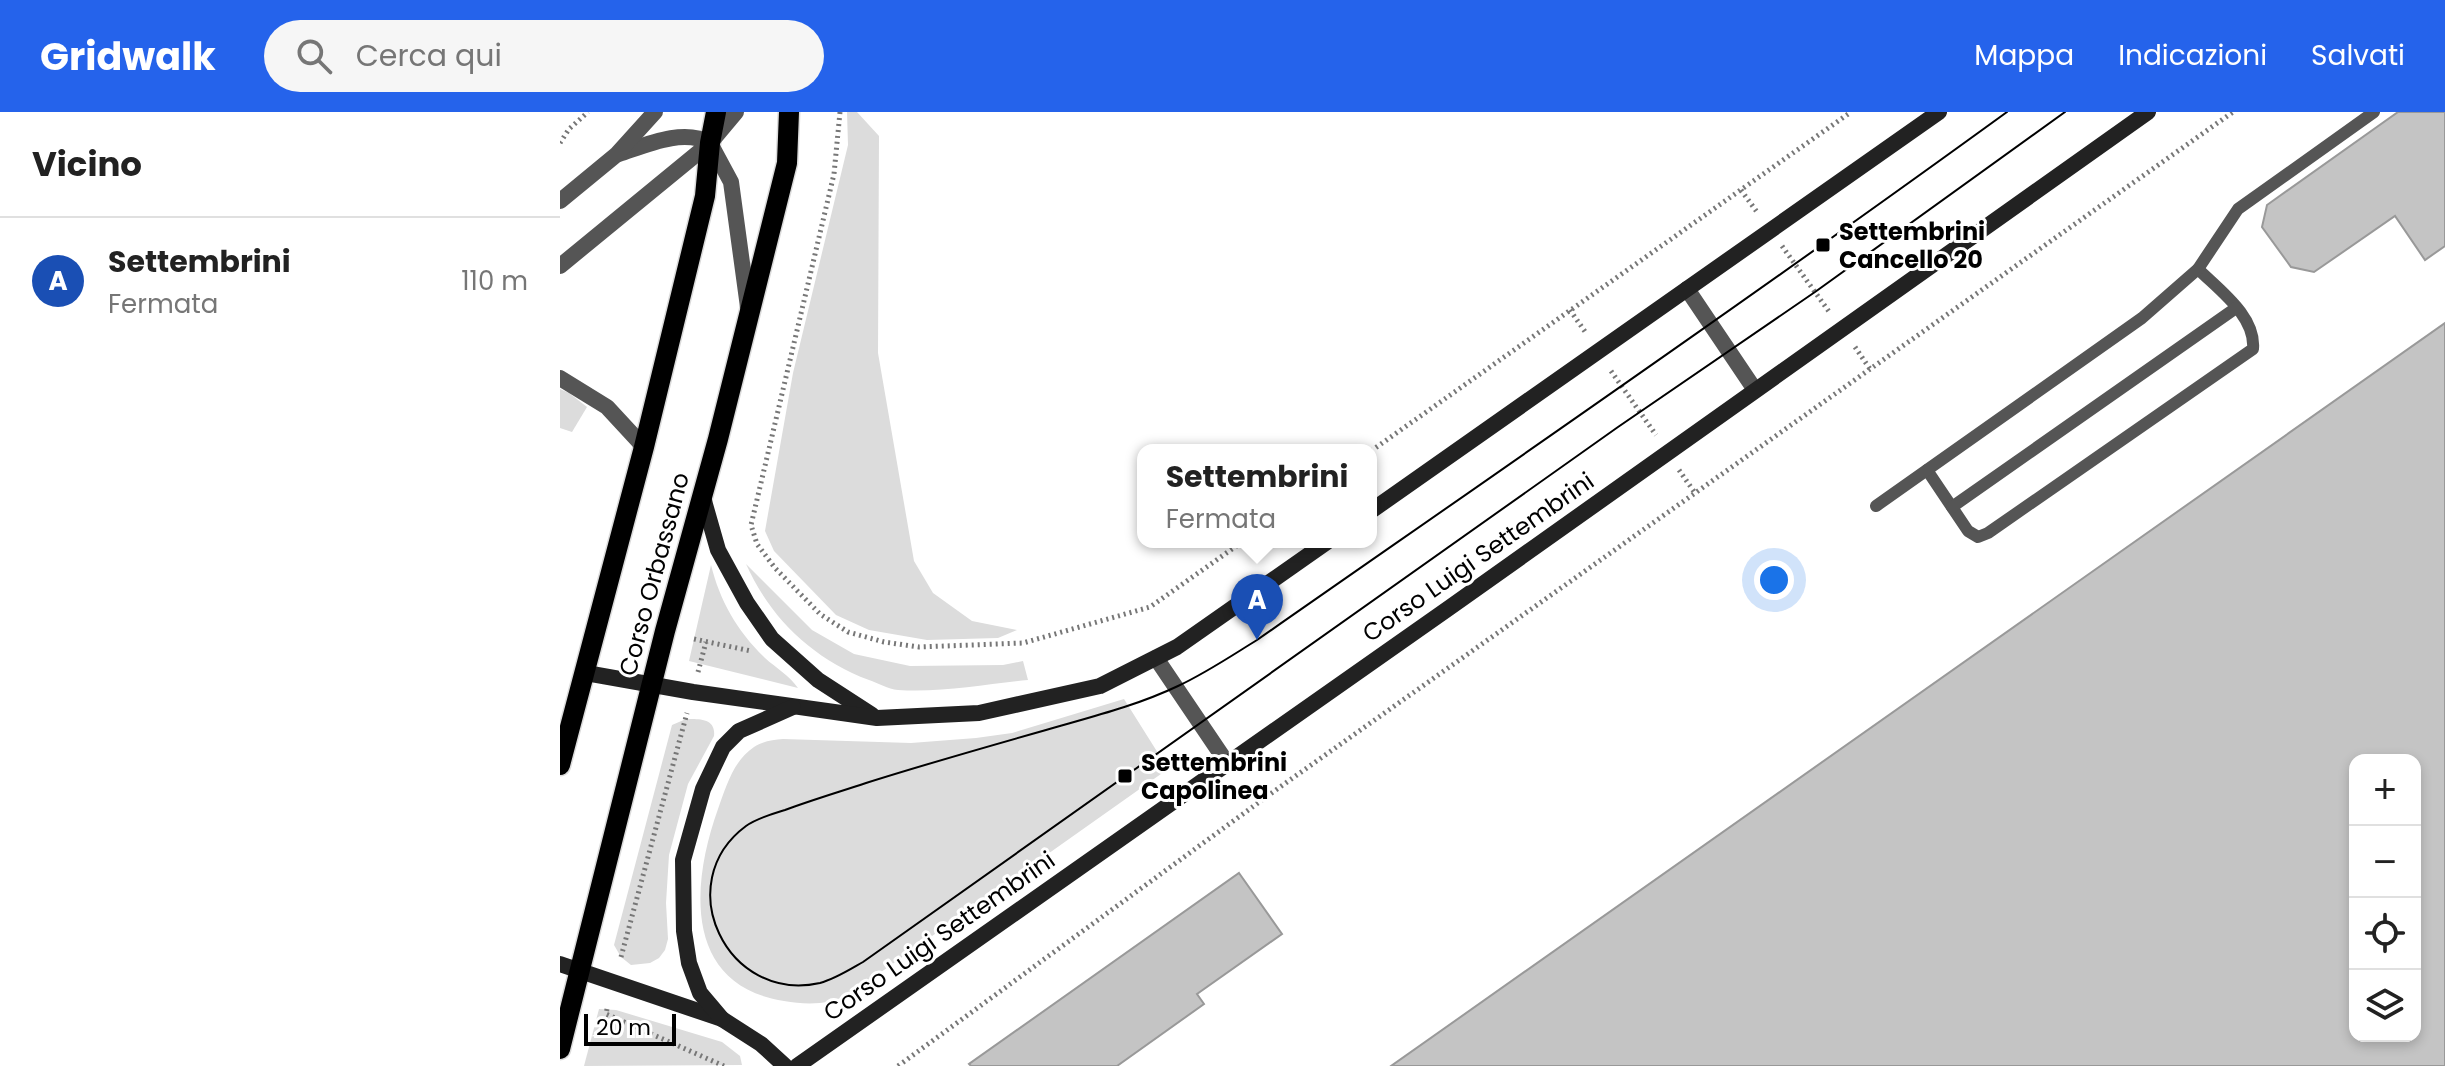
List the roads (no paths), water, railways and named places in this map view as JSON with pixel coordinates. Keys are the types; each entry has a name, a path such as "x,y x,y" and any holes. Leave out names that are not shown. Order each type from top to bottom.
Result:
{"main road":[{"name":"Corso Orbassano","path":"560,765 644,447 705,196 716,112"},
{"name":"Corso Orbassano","path":"560,1049 787,163 789,112"},
{"path":"1377,507 1939,112"},
{"name":"Corso Luigi Settembrini","path":"797,1066 2148,112"},
{"path":"701,492 718,550 747,603 772,639 818,680 877,718"},
{"path":"586,673 693,692 877,718 979,713 1100,686 1177,647 1318,548"},
{"path":"722,1019 700,993 689,963 684,931 683,860 703,789 723,747 739,731 794,706"},
{"path":"560,964 722,1019 761,1044 785,1066"}],"street":[{"path":"560,266 710,143 736,112"},
{"path":"560,201 616,155 649,116"},
{"path":"616,155 660,141 691,136 710,143 731,182 749,315"},
{"path":"1687,289 1755,390"},
{"path":"560,378 607,407 644,447"},
{"path":"1156,658 1227,763"}],"lane":[{"path":"1876,506 2142,318 2198,269 2238,209 2374,112"},
{"path":"1927,470 1968,531 1978,537 2253,349 2254,337 2249,325 2198,269"},
{"path":"1952,507 2236,308"}],"tram line":[{"path":"2007,112 1257,640 1208,670 1130,705 888,776 750,823 723,850 712,878 711,906 719,934 735,958 758,975 787,985 820,983 863,962 1618,427 1815,292 2065,112"}],"place":[{"name":"Settembrini Cancello 20","path":"1823,245"},
{"name":"Settembrini","path":"1257,640"},
{"name":"Settembrini Capolinea","path":"1125,776"}]}
